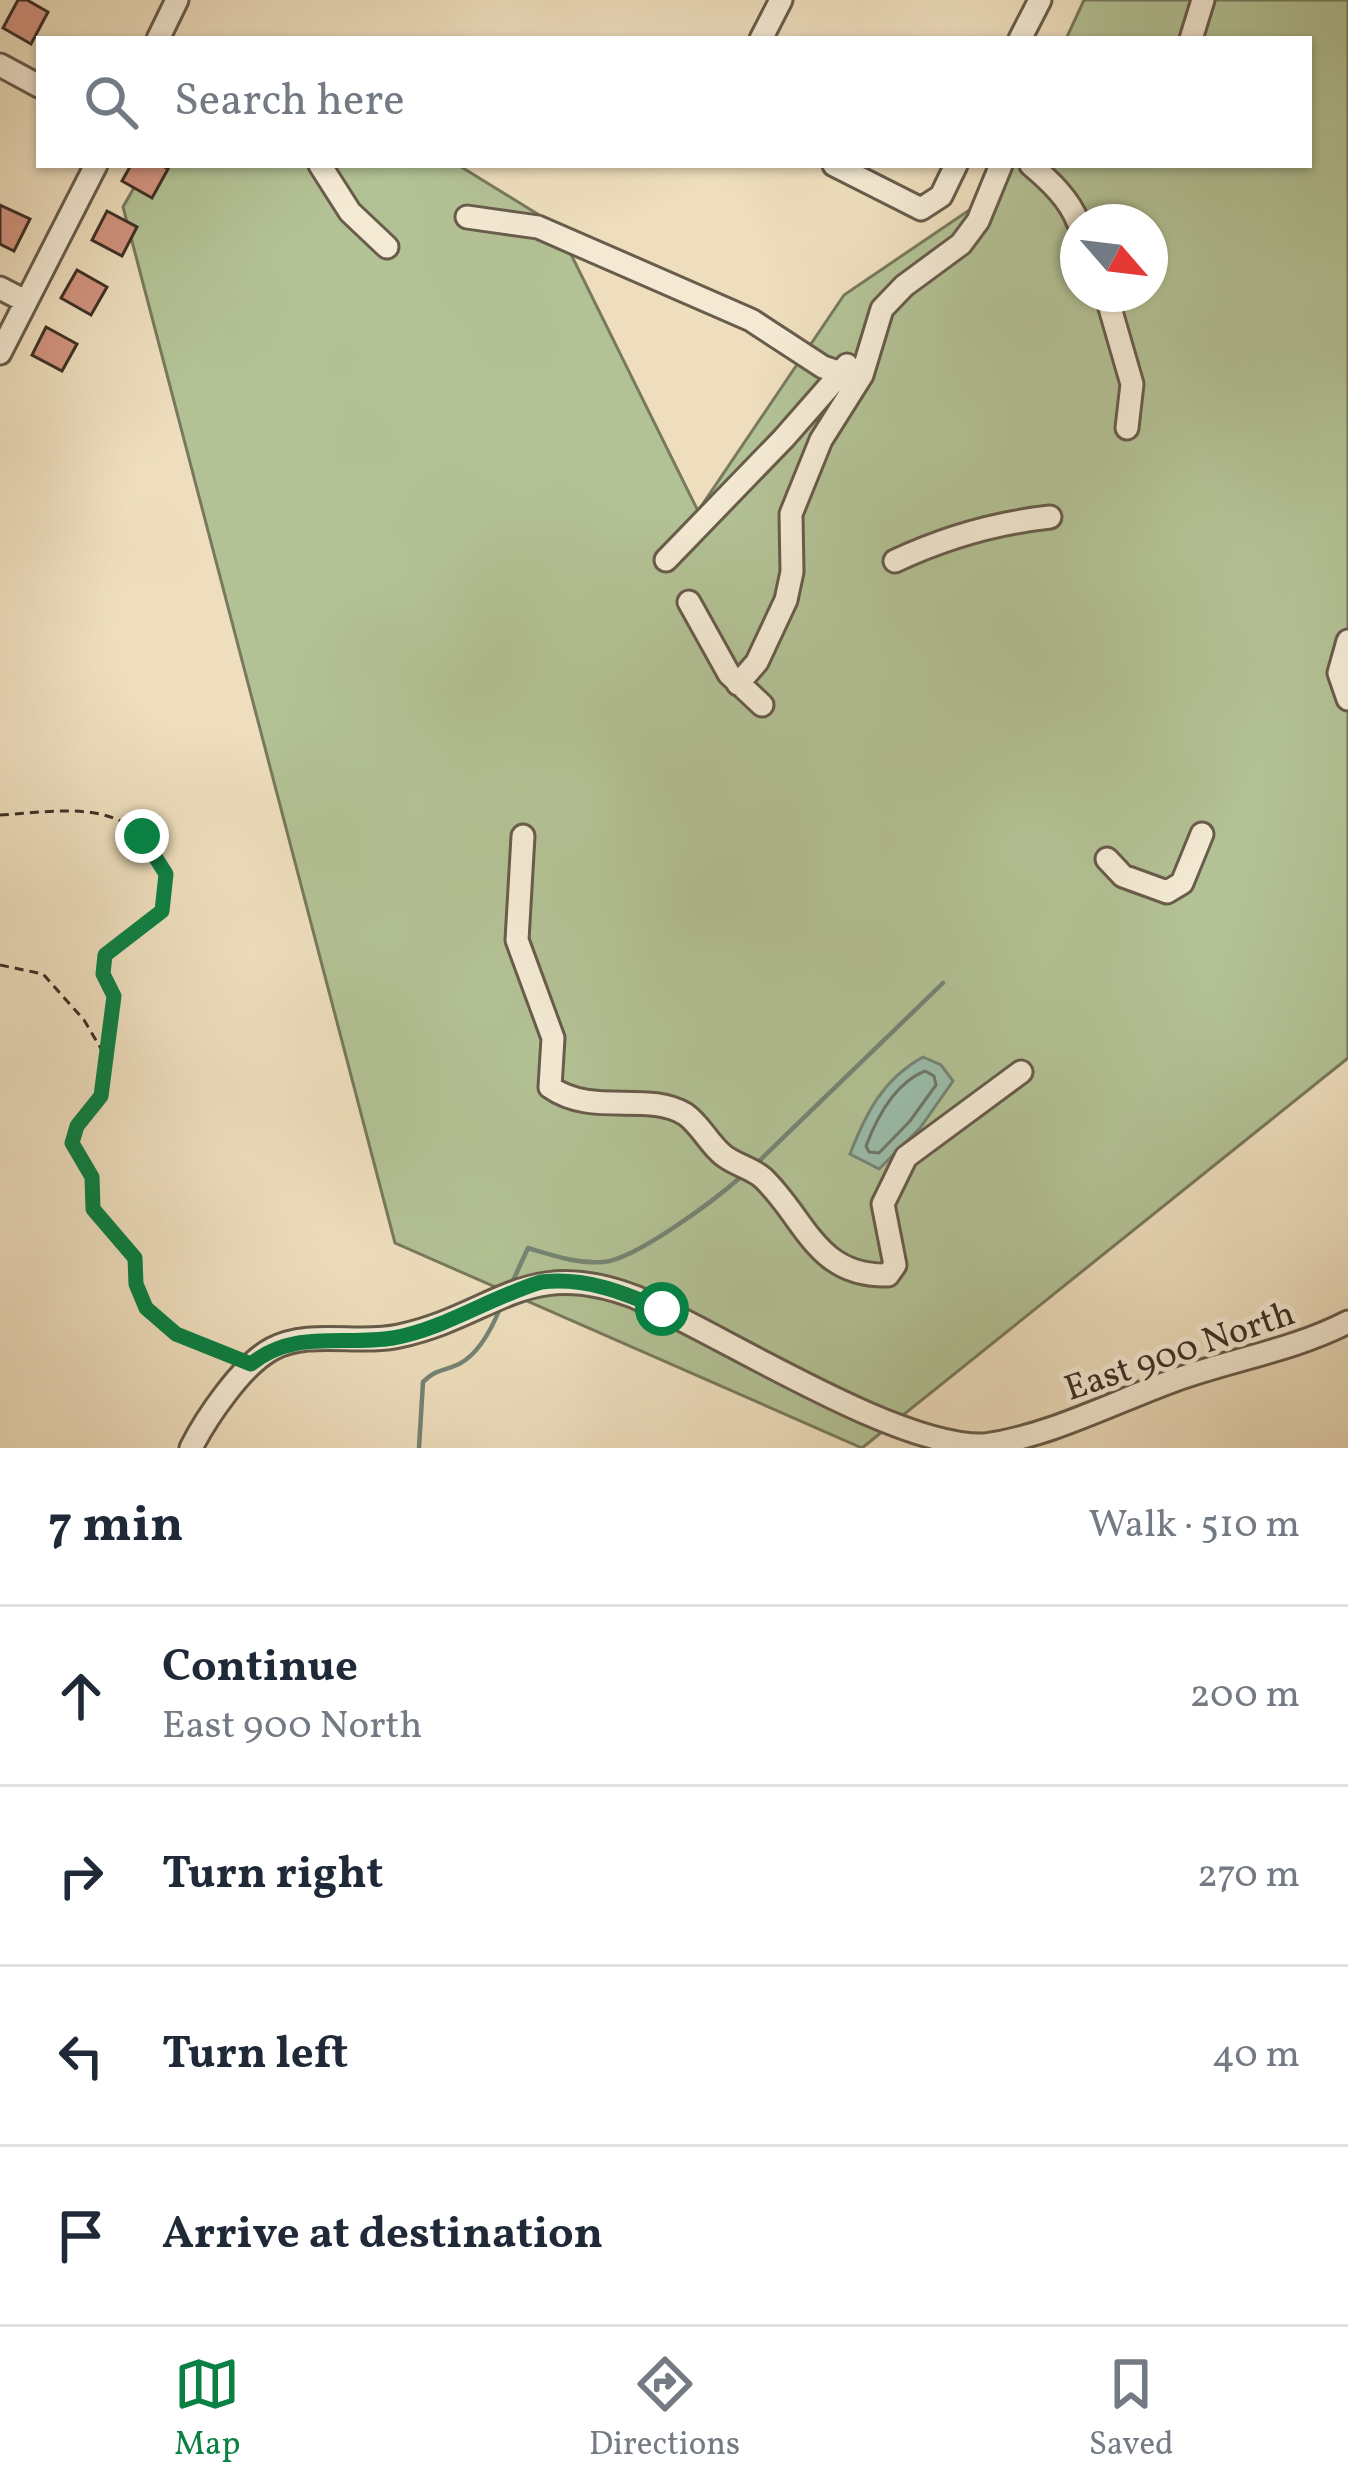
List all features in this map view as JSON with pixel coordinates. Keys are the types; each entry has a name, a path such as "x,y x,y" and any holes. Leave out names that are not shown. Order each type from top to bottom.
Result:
{"street":[{"path":"159,36 177,0"},
{"path":"763,36 781,0"},
{"path":"1022,36 1040,0"},
{"path":"1192,36 1203,0"},
{"path":"0,65 36,84"},
{"path":"0,353 94,168"},
{"path":"322,168 350,212 387,247"},
{"path":"840,168 921,209 940,196 954,168"},
{"path":"739,684 757,662 786,599 792,572 791,514 821,440 862,375 882,309 904,286 961,244 978,221 1000,168"},
{"path":"1036,168 1071,204"},
{"path":"467,217 538,227 752,320 824,367 844,369 666,560"},
{"path":"0,288 25,301"},
{"path":"1111,312 1132,384 1127,428"},
{"path":"895,560 959,534 1050,517"},
{"path":"689,602 728,674 762,705"},
{"path":"1347,693 1339,674 1348,641"},
{"path":"1107,859 1124,876 1166,892 1182,883 1202,834"},
{"path":"523,836 517,940 553,1038 550,1088 563,1097 600,1105 653,1106 683,1113 724,1156 760,1175 819,1250 838,1264 868,1275 888,1275 895,1265 883,1204 906,1157 1021,1072"},
{"name":"East 900 North","path":"191,1448 203,1425 251,1364 277,1346 397,1337 541,1282 584,1282 612,1288 902,1432 965,1446 1046,1429 1180,1378 1303,1342 1348,1322"}],"path":[{"path":"0,815 76,811 119,819 142,836 166,874 162,911 105,955 103,974 114,996 101,1096 77,1126 72,1143 92,1177 93,1209 135,1258 136,1284 146,1308 176,1334 251,1364"},
{"path":"0,965 43,974 84,1020 104,1054"}],"shaded area":[{"path":"1084,0 1348,0 1348,1058 862,1448 395,1243 123,207 145,168 463,168 557,226 698,511 844,295 993,194 1006,168 1312,168 1312,36 1067,36"}],"water":[{"path":"923,1057 941,1065 953,1081 920,1128 879,1169 850,1154 878,1098"}],"building":[{"path":"18,0 48,12 31,44 3,28"},
{"path":"129,168 168,169 152,198 122,181"},
{"path":"0,205 30,219 14,251 0,244"},
{"path":"107,211 137,227 122,256 92,240"},
{"path":"77,270 107,287 91,315 61,298"},
{"path":"46,327 77,344 62,371 32,355"}],"waterway":[{"path":"755,1165 943,983"},
{"path":"511,1285 528,1248 584,1262 617,1259 675,1227 742,1176"},
{"path":"419,1448 423,1382 473,1354 501,1306"}],"route":[{"path":"142,836 166,874 162,911 105,955 103,974 114,996 101,1096 77,1126 72,1143 92,1177 93,1209 135,1258 136,1284 146,1308 176,1334 251,1364 277,1346 294,1342 397,1337 541,1282 584,1282 612,1288 662,1309"}]}
